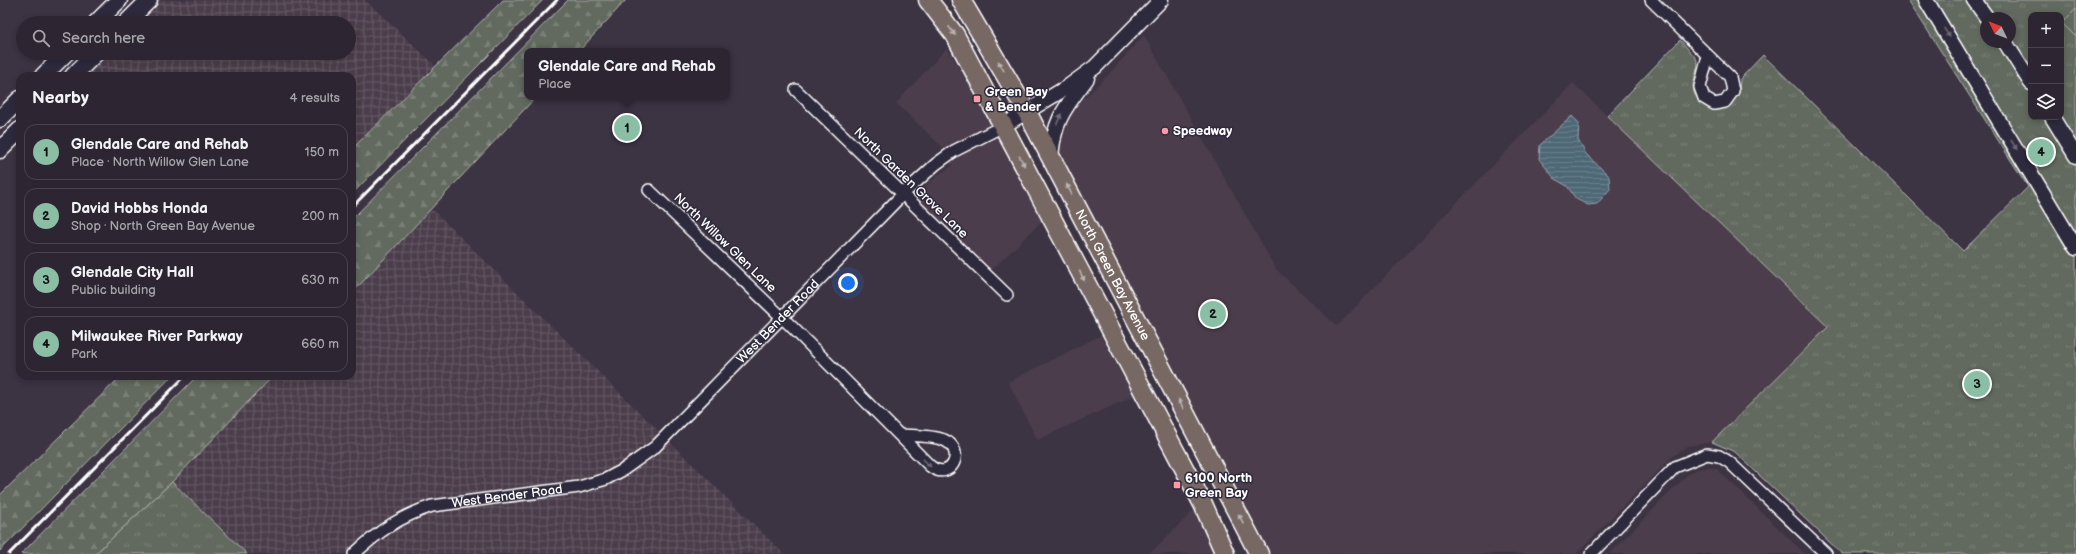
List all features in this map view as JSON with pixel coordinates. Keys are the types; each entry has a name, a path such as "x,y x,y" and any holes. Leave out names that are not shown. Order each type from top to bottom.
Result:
{"main road":[{"path":"103,16 119,0"},
{"path":"133,16 149,0"},
{"path":"928,0 955,35 1203,504 1225,554"},
{"name":"North Green Bay Avenue","path":"961,0 971,14 1028,112 1259,554"},
{"path":"47,72 59,60"},
{"path":"77,72 89,60"},
{"path":"0,119 16,103"},
{"path":"0,150 16,134"}],"street":[{"name":"West Bender Road","path":"354,554 390,524 409,514 432,506 579,487 606,479 623,470 655,447 903,194 936,164 1028,112 1069,86 1096,66 1161,0"},
{"path":"1651,0 1708,56"},
{"path":"1926,0 2076,248"},
{"path":"1974,0 1983,12"},
{"path":"2009,48 2028,78"},
{"path":"1052,157 1053,137 1060,115 1096,66"},
{"name":"North Garden Grove Lane","path":"796,90 1007,295"},
{"path":"2054,120 2076,156"},
{"name":"North Willow Glen Lane","path":"649,190 782,318 934,470 943,472 948,470 954,464 956,452 951,444 945,441 900,435"},
{"path":"1591,554 1675,467 1707,454 1719,456 1730,462 1826,554"}],"shaded area":[{"path":"157,0 365,0 436,66 356,145 356,72 86,72 98,60 356,60 356,16 142,16"},
{"path":"1144,35 1276,269 1337,326 1573,83 1828,327 1712,442 1688,446 1672,457 1576,554 1265,554 1060,156 1058,147 1060,130 1073,109 1108,75"},
{"path":"947,48 978,98 1042,221 992,270 920,201 918,196 921,190 938,175 952,166 943,148 896,103"},
{"path":"432,209 784,554 247,554 172,482 269,380 356,380 356,289"},
{"path":"1101,335 1134,396 1037,440 1008,382"},
{"path":"1709,467 1717,469 1805,554 1609,554 1687,475 1698,469"},
{"path":"1203,504 1225,554 1149,554 1193,511"}],"green space":[{"path":"503,0 543,0 356,190 356,145"},
{"path":"568,0 626,0 582,48 524,48 524,100 533,100 356,289 356,215"},
{"path":"1908,0 2076,0 2076,554 1842,554 1735,452 1712,442 1828,327 1607,116 1680,40 1696,58 1698,64 1693,85 1694,93 1702,104 1710,109 1719,108 1731,101 1739,92 1740,79 1763,55 1963,251 2028,187"},
{"path":"2076,9 2076,37 2064,25 2064,21"},
{"path":"117,380 168,380 0,551 0,495"},
{"path":"193,380 269,380 172,482 95,554 21,554"},
{"path":"172,482 247,554 95,554"}],"water":[{"path":"1572,116 1579,123 1578,140 1586,154 1609,176 1610,189 1597,204 1588,205 1576,199 1567,186 1555,179 1539,159 1540,145"}],"railway":[{"path":"356,203 557,0"},
{"path":"9,554 181,380"}],"place":[{"name":"Green Bay & Bender","path":"977,99"},
{"name":"Glendale Care and Rehab","path":"627,128"},
{"name":"Speedway","path":"1165,131"},
{"name":"Milwaukee River Parkway","path":"2041,152"},
{"name":"David Hobbs Honda","path":"1213,314"},
{"name":"Glendale City Hall","path":"1977,384"},
{"name":"6100 North Green Bay","path":"1177,485"}]}
